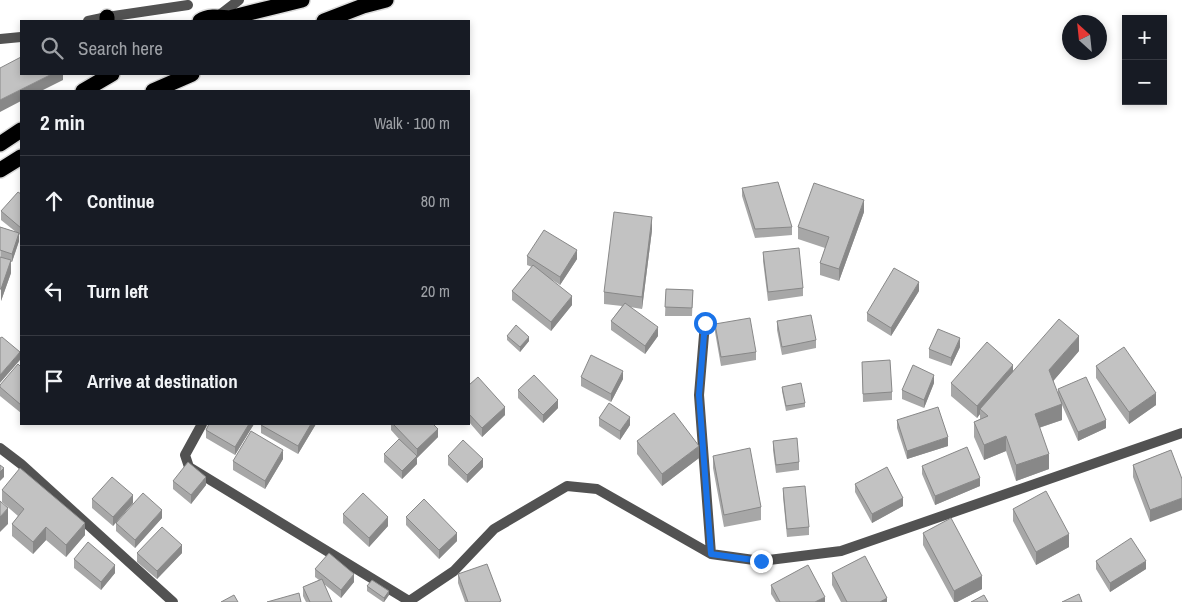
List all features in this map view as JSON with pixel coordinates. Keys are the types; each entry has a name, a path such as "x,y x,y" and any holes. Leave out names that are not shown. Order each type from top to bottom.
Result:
{"highway":[{"path":"216,19 302,0"},
{"path":"327,20 363,6 386,0"},
{"path":"84,90 106,75"},
{"path":"156,90 190,75"},
{"path":"0,144 20,131"},
{"path":"0,170 20,158"}],"street":[{"path":"107,19 185,3 216,19 239,0"},
{"path":"0,39 20,37"},
{"path":"705,323 699,395 711,554"},
{"path":"201,425 185,455 189,467 408,602 454,571 494,529 567,486 597,489 711,554 761,561 840,551 1182,433"},
{"path":"0,448 22,464 173,602"}],"building":[{"path":"20,58 20,75 50,75 0,100 0,68"},
{"path":"778,182 792,227 755,229 742,188"},
{"path":"814,183 864,200 839,269 820,263 829,237 798,227"},
{"path":"18,192 20,193 20,227 1,211"},
{"path":"614,212 652,217 642,297 604,292"},
{"path":"0,227 19,233 12,254 0,250"},
{"path":"544,230 577,250 560,277 527,256"},
{"path":"799,248 803,288 768,292 763,252"},
{"path":"0,257 11,260 1,289 0,289"},
{"path":"533,265 572,296 551,322 512,291"},
{"path":"894,268 919,282 891,328 867,313"},
{"path":"666,289 693,290 692,308 665,307"},
{"path":"625,303 658,327 645,346 611,321"},
{"path":"811,315 816,340 782,347 777,321"},
{"path":"750,318 756,352 721,357 715,324"},
{"path":"1059,319 1079,336 1049,370 1062,404 1035,414 1049,454 1016,465 1006,436 984,445 974,422 988,416 980,409"},
{"path":"516,325 529,337 520,347 507,336"},
{"path":"938,329 960,338 951,358 929,349"},
{"path":"2,337 20,352 0,375 0,338"},
{"path":"987,342 1013,365 977,406 951,383"},
{"path":"1124,347 1156,393 1129,412 1096,366"},
{"path":"591,355 623,371 611,394 581,377"},
{"path":"890,360 892,392 863,394 862,362"},
{"path":"18,364 20,366 20,404 0,387"},
{"path":"913,365 934,375 924,400 902,390"},
{"path":"534,375 558,400 543,415 518,390"},
{"path":"478,377 505,407 482,428 470,415 470,384"},
{"path":"1086,377 1106,420 1078,432 1058,389"},
{"path":"801,383 805,403 786,406 782,387"},
{"path":"609,403 630,417 620,431 599,418"},
{"path":"938,407 948,437 907,451 897,420"},
{"path":"674,413 699,446 662,474 637,441"},
{"path":"208,425 248,425 235,447 206,430"},
{"path":"261,425 310,425 298,446"},
{"path":"394,425 434,425 438,429 417,449"},
{"path":"251,431 283,450 265,481 233,461"},
{"path":"797,438 799,462 776,465 773,441"},
{"path":"399,439 417,456 402,471 384,454"},
{"path":"463,440 483,459 467,475 448,456"},
{"path":"967,447 980,478 935,496 922,466"},
{"path":"750,448 761,507 724,515 713,456"},
{"path":"1171,450 1182,479 1182,498 1150,510 1133,465"},
{"path":"188,462 206,477 191,495 173,481"},
{"path":"887,467 903,498 872,514 855,484"},
{"path":"20,468 85,523 66,545 46,527 33,542 12,524 24,509 2,490"},
{"path":"112,477 133,495 113,517 92,499"},
{"path":"805,486 809,527 787,529 783,488"},
{"path":"1046,491 1069,534 1036,552 1013,509"},
{"path":"143,493 162,510 135,540 116,523"},
{"path":"363,493 388,517 369,538 343,514"},
{"path":"424,499 457,533 439,550 406,517"},
{"path":"0,501 8,508 0,517"},
{"path":"951,518 982,576 954,591 923,533"},
{"path":"162,527 182,545 157,571 137,553"},
{"path":"1131,538 1146,561 1110,583 1096,561"},
{"path":"88,542 115,565 101,582 74,559"},
{"path":"329,553 354,574 341,590 315,569"},
{"path":"865,556 887,598 880,602 847,602 832,573"},
{"path":"487,564 501,601 468,602 458,574"},
{"path":"808,565 825,597 815,602 780,602 771,585"},
{"path":"322,579 332,602 310,602 303,587"},
{"path":"372,580 389,591 384,598 367,586"},
{"path":"299,593 301,602 267,602"},
{"path":"1079,594 1082,602 1062,602"},
{"path":"234,595 238,602 221,602"},
{"path":"984,595 988,602 971,602"}],"route":[{"path":"705,323 699,395 711,554 761,561"}]}
